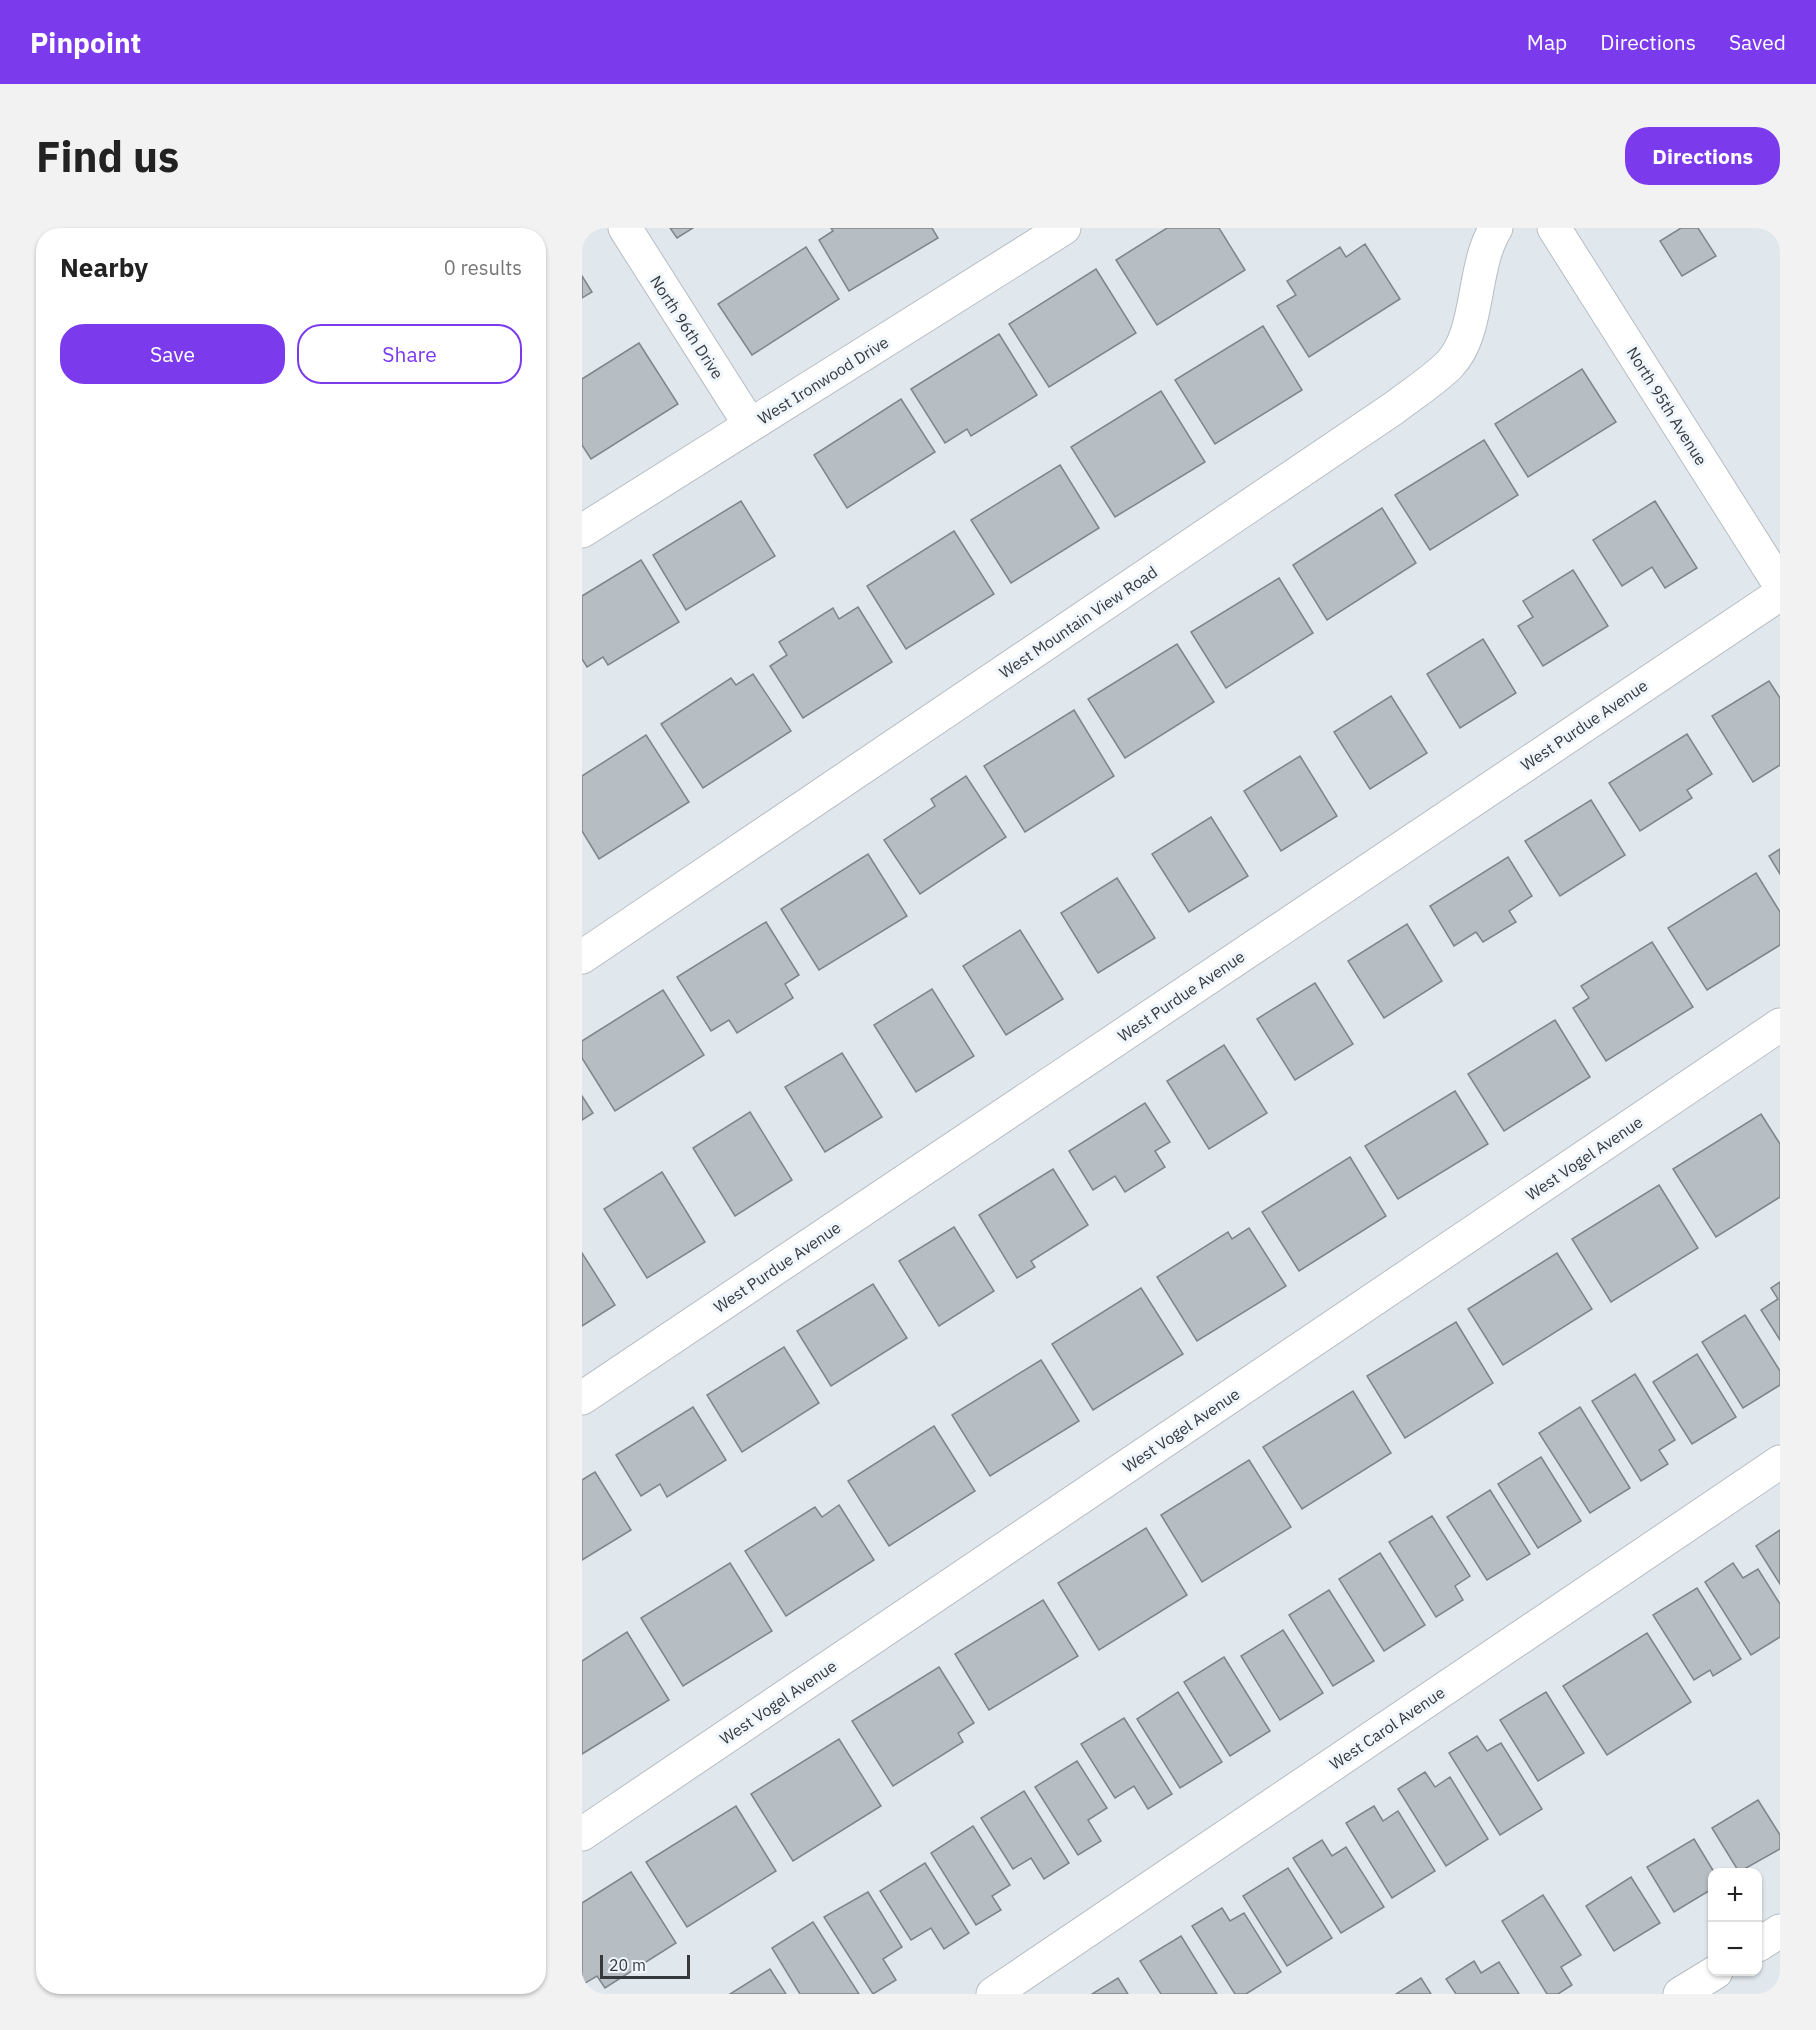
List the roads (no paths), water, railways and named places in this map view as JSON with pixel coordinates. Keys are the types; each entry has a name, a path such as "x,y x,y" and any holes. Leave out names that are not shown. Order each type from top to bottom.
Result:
{"street":[{"name":"North 96th Drive","path":"625,228 750,425"},
{"name":"West Ironwood Drive","path":"582,531 1064,228"},
{"name":"West Mountain View Road","path":"582,957 1394,408 1450,365 1465,338 1485,245 1496,228"},
{"name":"North 95th Avenue","path":"1554,228 1780,585"},
{"name":"West Purdue Avenue","path":"582,1398 1780,594"},
{"name":"West Vogel Avenue","path":"582,1834 1780,1025"},
{"name":"West Carol Avenue","path":"993,1994 1780,1462"},
{"path":"1762,1942 1780,1931"},
{"path":"1680,1994 1708,1976"}]}
